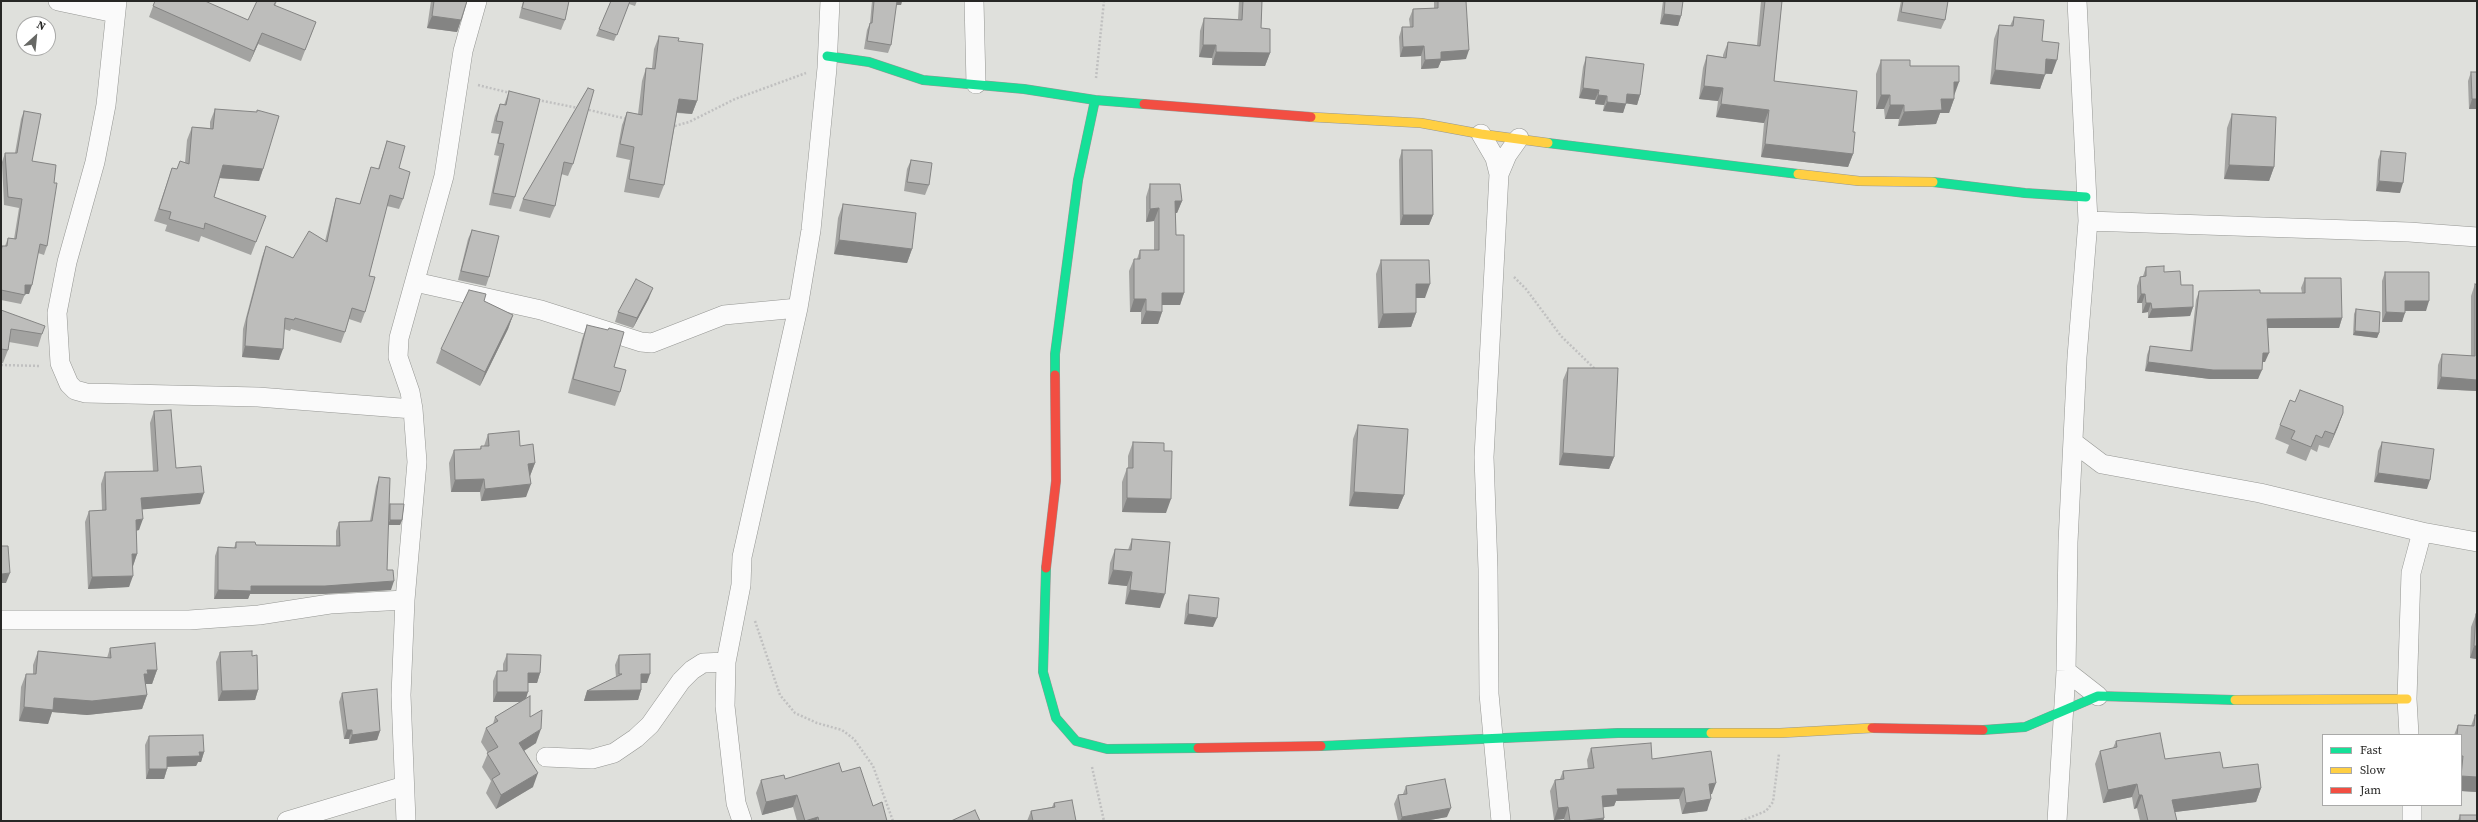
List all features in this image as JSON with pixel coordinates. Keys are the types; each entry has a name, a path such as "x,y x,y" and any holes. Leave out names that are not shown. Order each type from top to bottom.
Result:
{"street":[{"path":"58,1 116,7 106,105 96,162 68,262 57,313 60,363 69,384 75,390 86,393 258,397 413,409"},
{"path":"406,821 401,694 405,600 417,462 413,409 410,392 398,357 401,324 415,282 444,176 460,81 463,51 477,1"},
{"path":"742,821 736,803 725,706 726,662 741,585 742,556 798,308 811,230 827,62 830,1"},
{"path":"974,1 976,84"},
{"path":"2058,821 2066,671 2077,358 2088,221 2077,1"},
{"path":"827,62 869,62 922,80 976,84 1095,100 1277,115 1422,123 1481,134 1803,175 1859,181 1935,182 2025,193 2086,197"},
{"path":"1095,100 1078,180 1055,354 1054,401 1056,481 1044,587 1043,672 1056,718 1076,741 1107,749 1193,748 1495,740 1618,733 1780,733 1895,727 2009,730 2025,727 2064,712 2098,696 2249,700 2407,699"},
{"path":"1481,134 1495,158 1499,174 1484,457 1488,569 1489,694 1495,740 1497,790 1501,821"},
{"path":"1499,174 1506,155 1519,138"},
{"path":"2088,221 2409,232 2477,237"},
{"path":"415,282 541,310 641,342 652,343 724,314 798,308"},
{"path":"2073,442 2102,464 2260,493 2422,532 2477,542"},
{"path":"2072,482 2102,464"},
{"path":"2409,734 2407,699 2412,573 2422,532"},
{"path":"1,620 189,620 258,614 330,604 405,600"},
{"path":"546,757 592,759 614,753 636,738 650,725 681,681 692,670 703,663 726,662"},
{"path":"2066,671 2098,696"},
{"path":"287,821 404,786"},
{"path":"2412,806 2412,821"}],"path":[{"path":"1095,100 1104,1"},
{"path":"664,126 672,127 689,122 735,98 827,62"},
{"path":"460,81 515,94"},
{"path":"536,99 595,110 633,121"},
{"path":"1495,258 1526,289 1561,336 1597,371"},
{"path":"1,365 42,366 60,363"},
{"path":"753,614 780,695 795,713 817,723 842,730 854,739 873,766 893,821"},
{"path":"1741,821 1766,811 1773,802 1780,733"},
{"path":"1076,741 1092,769 1104,821"}],"building":[{"path":"155,1 205,1 248,20 257,1 276,1 274,5 316,22 305,50 262,33 254,51 153,6"},
{"path":"434,1 467,1 461,20 432,16"},
{"path":"524,1 569,1 565,20 522,8"},
{"path":"611,1 630,1 617,35 599,29"},
{"path":"874,1 897,1 891,45 867,41 870,23 872,23"},
{"path":"1243,1 1262,1 1261,28 1270,29 1270,53 1216,52 1216,45 1203,45 1204,18 1242,20"},
{"path":"1438,1 1466,1 1469,50 1441,52 1441,59 1425,60 1424,46 1403,47 1402,27 1413,27 1413,9 1438,8"},
{"path":"1665,1 1683,1 1681,16 1664,14"},
{"path":"1765,1 1782,1 1774,81 1857,91 1853,132 1855,132 1853,154 1765,144 1769,110 1721,104 1723,88 1704,86 1707,55 1726,58 1728,42 1760,46"},
{"path":"1903,1 1948,1 1945,20 1901,12"},
{"path":"2014,17 2044,20 2042,41 2059,43 2057,60 2046,59 2045,75 1995,70 1999,25 2013,26"},
{"path":"659,36 679,38 678,41 703,44 697,101 679,99 664,185 629,179 634,147 620,144 627,112 642,115 646,68 655,69"},
{"path":"1586,57 1644,64 1640,95 1627,94 1626,104 1607,102 1607,96 1598,95 1599,90 1583,88"},
{"path":"1881,60 1910,60 1910,66 1959,66 1959,82 1954,82 1954,99 1941,99 1942,110 1904,112 1904,105 1890,105 1890,95 1881,95"},
{"path":"2471,72 2477,72 2477,99 2472,99"},
{"path":"588,88 594,90 573,164 564,162 555,206 523,199"},
{"path":"509,91 540,99 515,197 493,193 504,144 498,143 503,122 496,121 500,104 506,105"},
{"path":"215,109 257,112 257,110 279,116 263,169 223,165 214,197 266,216 256,242 205,223 204,229 169,219 171,212 159,209 172,168 177,169 180,161 189,164 192,127 213,129"},
{"path":"24,111 41,114 32,161 56,165 54,183 57,183 47,246 40,244 32,285 25,285 25,295 1,290 2,246 7,246 8,238 16,239 22,199 8,197 5,153 17,153"},
{"path":"2232,114 2276,117 2274,167 2229,165"},
{"path":"387,141 405,146 399,168 410,172 403,199 390,195 369,276 375,277 365,312 352,308 345,332 295,318 294,320 285,318 283,349 245,346 247,318 266,246 293,258 309,231 327,242 336,198 360,204 371,167 379,169"},
{"path":"1402,150 1432,150 1433,215 1403,215"},
{"path":"2381,151 2406,153 2403,183 2379,181"},
{"path":"911,160 932,163 929,185 907,182"},
{"path":"1150,184 1180,184 1182,201 1175,201 1176,235 1184,235 1184,293 1162,293 1162,312 1146,311 1146,299 1134,299 1134,259 1140,259 1140,250 1159,250 1159,208 1150,209"},
{"path":"843,204 916,213 912,249 839,240"},
{"path":"472,230 499,236 489,277 461,271"},
{"path":"1381,260 1429,260 1430,284 1416,284 1416,313 1383,314"},
{"path":"2164,266 2164,272 2180,271 2181,285 2193,285 2193,307 2152,309 2151,303 2146,303 2145,294 2141,294 2140,277 2146,276 2146,267"},
{"path":"2385,272 2429,272 2429,301 2405,301 2405,313 2386,312"},
{"path":"2305,278 2341,278 2342,318 2267,319 2269,353 2263,353 2262,370 2213,370 2148,362 2150,346 2192,351 2199,291 2260,290 2260,293 2305,293"},
{"path":"636,279 653,288 637,318 618,312"},
{"path":"2475,284 2477,285 2477,380 2441,377 2442,354 2475,356"},
{"path":"469,290 486,294 484,301 513,315 485,372 441,349"},
{"path":"2356,309 2380,312 2379,333 2355,331"},
{"path":"1,310 45,326 42,334 11,329 8,350 1,349"},
{"path":"587,325 624,332 614,367 626,370 620,392 573,379"},
{"path":"1568,368 1618,368 1614,457 1563,453"},
{"path":"2300,390 2343,406 2343,413 2334,434 2325,431 2322,438 2316,435 2311,447 2291,439 2295,431 2280,425 2290,400 2295,402"},
{"path":"171,410 176,468 201,466 204,493 141,498 143,519 136,520 137,554 132,554 133,576 92,577 89,511 106,510 105,472 158,471 154,411"},
{"path":"1358,425 1408,429 1404,495 1354,492"},
{"path":"519,431 520,446 533,444 535,463 528,464 531,484 485,489 484,479 455,480 454,450 481,449 481,446 489,446 488,434"},
{"path":"1133,442 1164,443 1164,451 1172,451 1171,499 1127,498 1127,468 1133,468"},
{"path":"2382,442 2434,449 2430,480 2378,473"},
{"path":"379,477 390,478 387,570 393,570 394,581 325,586 251,586 251,591 218,590 218,547 236,548 236,542 255,542 256,545 340,546 339,522 372,521"},
{"path":"390,504 404,504 402,520 390,520"},
{"path":"1132,539 1170,542 1165,594 1130,590 1132,572 1113,570 1115,549 1131,550"},
{"path":"1,546 8,546 10,573 1,574"},
{"path":"1189,595 1219,598 1217,618 1188,614"},
{"path":"2476,614 2477,646 2474,646"},
{"path":"155,643 157,670 147,670 148,674 144,674 147,695 92,701 54,698 53,710 24,707 26,674 36,674 38,651 111,658 110,648"},
{"path":"252,651 252,656 257,655 258,690 222,691 220,652"},
{"path":"507,654 541,655 540,673 528,673 528,692 497,692 497,671 507,671"},
{"path":"650,654 650,674 641,674 641,690 587,691 622,674 619,674 619,655"},
{"path":"377,689 380,731 352,735 352,730 347,730 342,693"},
{"path":"530,696 530,717 542,710 541,729 519,743 538,773 501,795 492,779 500,774 487,753 498,747 486,728 498,721 495,717"},
{"path":"2475,715 2477,715 2477,777 2462,776 2462,734 2457,734 2458,725 2474,726"},
{"path":"2160,733 2165,759 2220,752 2223,768 2258,764 2261,788 2172,800 2177,821 2148,821 2142,795 2139,795 2137,784 2108,790 2100,751 2117,747 2116,741"},
{"path":"203,735 204,752 199,752 200,756 167,757 167,769 149,769 149,736"},
{"path":"1651,743 1652,759 1711,751 1716,783 1709,784 1711,799 1686,803 1684,788 1617,789 1618,795 1602,796 1604,818 1570,821 1568,807 1558,808 1555,780 1564,779 1563,771 1594,768 1591,748"},
{"path":"839,763 842,772 860,767 873,806 882,802 887,821 819,821 818,817 805,821 797,795 766,802 761,780 784,775 785,779"},
{"path":"1445,779 1451,808 1402,817 1398,795 1407,794 1406,786"},
{"path":"1072,800 1076,821 1033,821 1031,811 1055,807 1054,803"},
{"path":"975,810 980,821 951,821"},
{"path":"2460,815 2477,815 2477,821 2460,821"}],"traffic: fast":[{"path":"827,56 869,62 923,80 1024,89 1095,100 1144,104"},
{"path":"1055,375 1055,354 1078,180 1095,100"},
{"path":"1548,143 1798,174"},
{"path":"1933,182 2025,193 2086,197"},
{"path":"1046,568 1043,672 1056,718 1076,741 1107,749 1198,748"},
{"path":"1983,730 2025,727 2098,696 2235,700"},
{"path":"1321,746 1618,733 1711,733"}],"traffic: slow":[{"path":"1311,117 1421,123 1481,134 1548,143"},
{"path":"1798,174 1859,181 1933,182"},
{"path":"2235,700 2407,699"},
{"path":"1711,733 1780,733 1872,728"}],"traffic: jam":[{"path":"1144,104 1311,117"},
{"path":"1046,568 1056,481 1055,375"},
{"path":"1872,728 1983,730"},
{"path":"1198,748 1321,746"}]}
